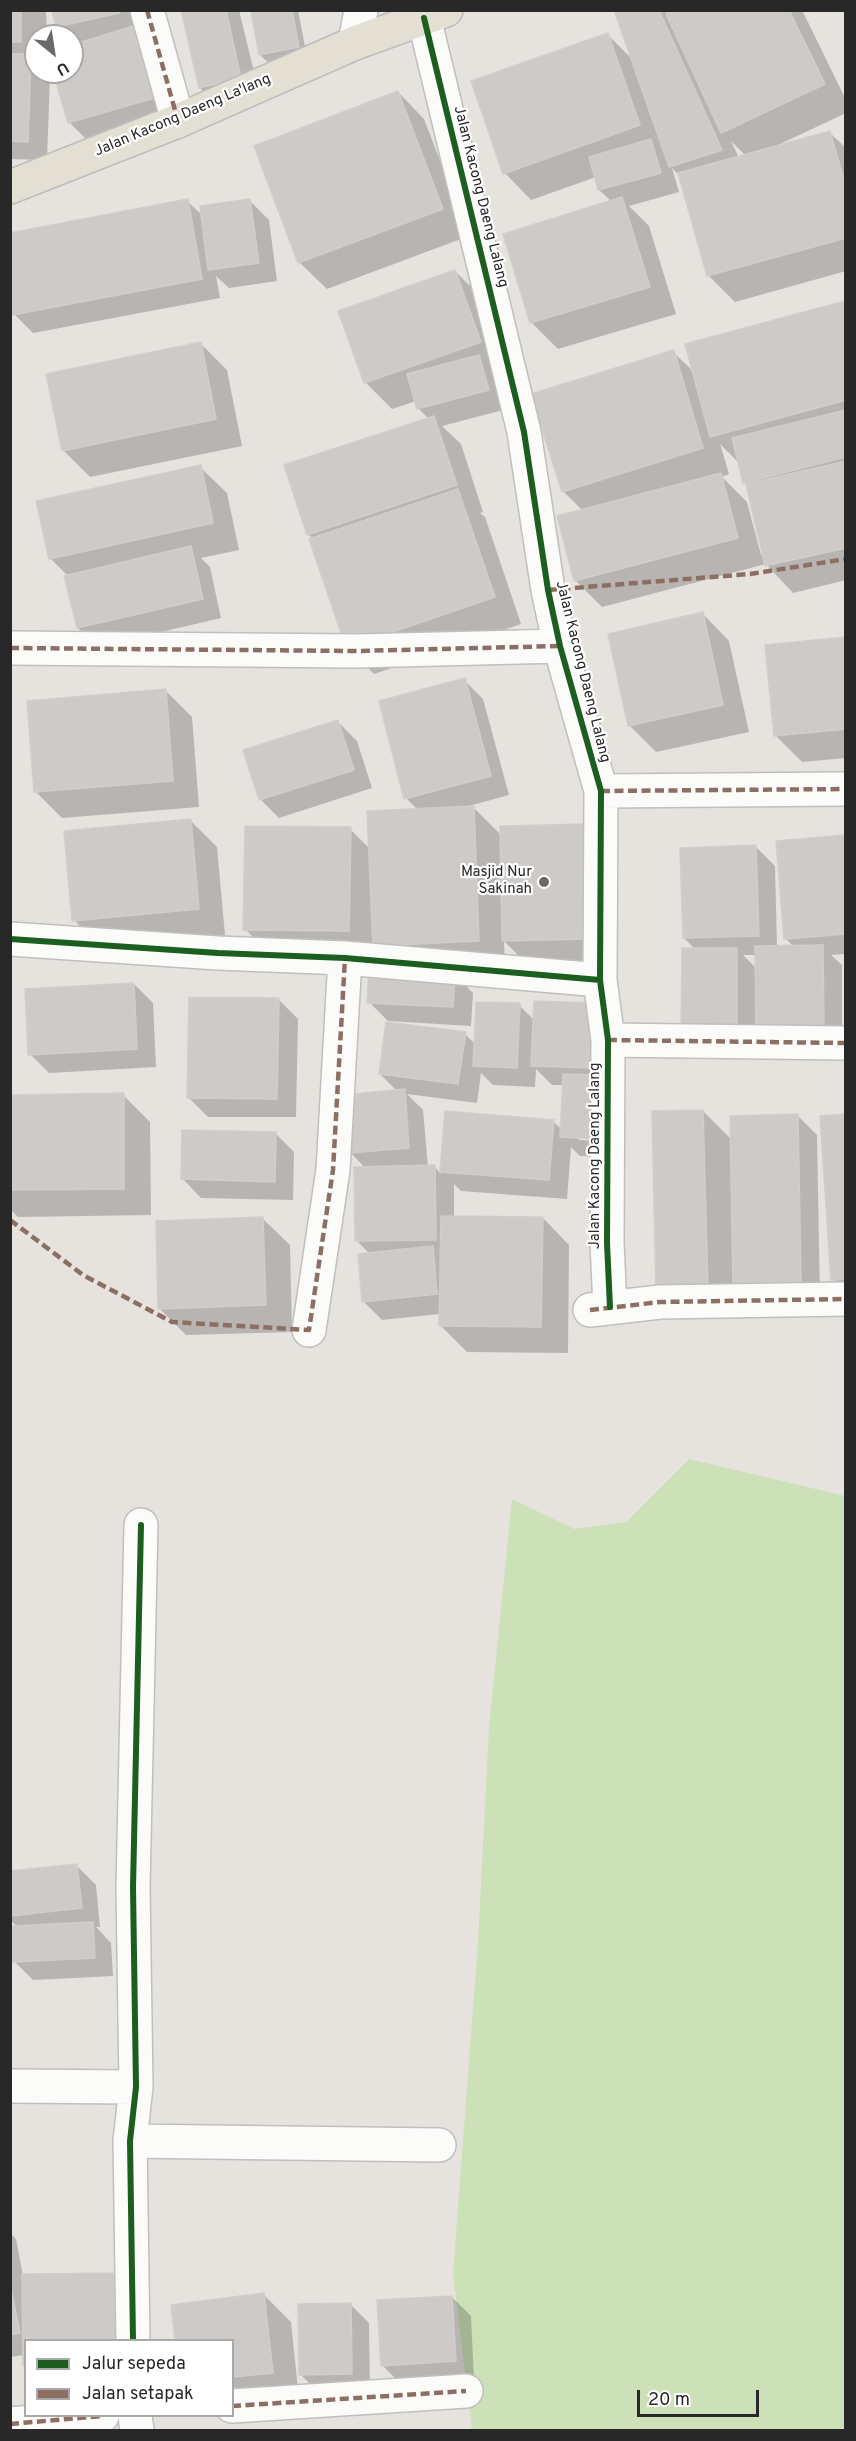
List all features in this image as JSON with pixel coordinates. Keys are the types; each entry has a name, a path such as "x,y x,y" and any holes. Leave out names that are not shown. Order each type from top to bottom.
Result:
{"main road":[{"name":"Jalan Kacong Daeng La'lang","path":"10,187 178,121 355,43 435,14"}],"street":[{"path":"147,10 178,121"},
{"path":"355,43 361,10"},
{"name":"Jalan Kacong Daeng Lalang","path":"435,14 524,432 548,590 601,791 600,980 608,1040 607,1243 600,1308 660,1302 846,1299"},
{"path":"10,648 357,651 561,645"},
{"path":"601,791 846,789"},
{"path":"10,939 218,953 345,958 600,980"},
{"path":"309,1330 333,1170 345,958"},
{"path":"608,1040 846,1042"},
{"path":"133,2339 130,2142 136,2087 133,1887 141,1525"},
{"path":"10,2086 136,2087"},
{"path":"130,2142 440,2145"},
{"path":"234,2406 466,2391"},
{"path":"10,2424 82,2417"}],"green space":[{"path":"689,1459 845,1496 845,2430 472,2430 453,2273 478,1943 489,1728 512,1499 574,1529 626,1522"}],"building":[{"path":"10,10 21,10 21,42 10,42"},
{"path":"52,10 119,10 119,13 70,24 55,24"},
{"path":"181,10 226,10 241,78 199,88"},
{"path":"292,10 299,47 259,55 251,11"},
{"path":"614,10 659,10 722,150 669,167"},
{"path":"676,10 789,10 825,84 721,133 666,14"},
{"path":"140,24 161,96 68,123 57,84 84,84 84,41"},
{"path":"608,33 640,125 503,174 471,81"},
{"path":"10,54 24,54 24,84 30,84 28,142 10,141"},
{"path":"398,91 443,209 298,263 254,146"},
{"path":"830,131 846,187 846,238 707,276 678,173"},
{"path":"651,139 661,173 598,190 589,157"},
{"path":"622,197 650,287 530,323 503,234"},
{"path":"188,199 202,279 12,315 10,233"},
{"path":"250,199 259,263 208,270 200,206"},
{"path":"455,270 481,342 364,383 338,311"},
{"path":"845,301 846,400 710,437 685,344"},
{"path":"201,342 216,419 62,451 46,374"},
{"path":"674,350 703,448 562,492 531,394"},
{"path":"479,355 489,390 417,409 407,374"},
{"path":"846,410 846,457 743,483 732,438"},
{"path":"434,416 457,485 307,535 284,465"},
{"path":"846,461 846,548 765,566 746,484"},
{"path":"201,465 213,523 49,559 36,501"},
{"path":"721,473 738,538 574,581 557,516"},
{"path":"458,489 495,597 346,648 309,539"},
{"path":"191,546 203,599 77,628 64,576"},
{"path":"703,612 723,705 628,726 608,634"},
{"path":"846,637 846,729 774,736 765,645"},
{"path":"465,678 491,776 404,799 379,701"},
{"path":"166,689 173,781 34,792 27,701"},
{"path":"338,720 354,770 259,800 243,750"},
{"path":"474,806 479,941 373,946 367,811"},
{"path":"191,819 199,909 72,921 64,831"},
{"name":"Masjid Nur Sakinah","path":"587,824 589,939 502,941 500,826"},
{"path":"245,826 351,827 349,931 243,930"},
{"path":"845,835 846,934 784,939 776,841"},
{"path":"756,845 759,936 683,938 680,848"},
{"path":"823,945 824,1035 756,1037 755,946"},
{"path":"682,948 737,948 737,1037 681,1037"},
{"path":"369,968 455,973 453,1007 367,1003"},
{"path":"134,983 137,1049 28,1055 25,989"},
{"path":"189,997 279,998 277,1099 187,1098"},
{"path":"534,1001 594,1003 592,1068 531,1066"},
{"path":"476,1002 520,1003 517,1068 473,1066"},
{"path":"386,1022 466,1032 458,1084 379,1074"},
{"path":"563,1074 599,1075 596,1139 560,1137"},
{"path":"405,1089 409,1148 349,1153 344,1095"},
{"path":"124,1093 124,1189 10,1190 10,1095"},
{"path":"703,1110 708,1290 656,1292 652,1111"},
{"path":"445,1111 554,1120 549,1180 440,1172"},
{"path":"798,1114 801,1282 733,1284 730,1116"},
{"path":"846,1114 846,1279 831,1280 820,1116"},
{"path":"182,1130 276,1132 275,1182 181,1179"},
{"path":"435,1165 436,1240 355,1241 354,1167"},
{"path":"441,1216 543,1217 541,1327 439,1326"},
{"path":"263,1217 266,1305 158,1309 156,1221"},
{"path":"433,1246 437,1294 362,1302 358,1254"},
{"path":"77,1864 82,1908 10,1916 10,1871"},
{"path":"93,1922 95,1958 12,1962 11,1926"},
{"path":"125,2273 126,2339 24,2339 23,2366 22,2274"},
{"path":"10,2284 20,2333 10,2335"},
{"path":"264,2293 273,2373 234,2377 234,2339 175,2339 171,2305"},
{"path":"452,2296 456,2361 381,2366 377,2300"},
{"path":"351,2303 352,2374 299,2375 298,2304"}],"marked path":[{"path":"147,10 178,121"},
{"path":"548,590 750,574 846,559"},
{"path":"10,648 357,651 560,646"},
{"path":"601,791 846,789"},
{"path":"10,1220 83,1275 172,1322 309,1330 333,1170 345,958"},
{"path":"608,1040 846,1043"},
{"path":"590,1310 660,1302 846,1299"},
{"path":"234,2406 466,2391"},
{"path":"10,2424 90,2417"}],"cycle path":[{"path":"424,18 524,432 548,590 560,646 601,791 600,980 608,1040 607,1243 610,1307"},
{"path":"10,939 218,953 345,958 600,980"},
{"path":"133,2339 130,2141 136,2087 133,1887 141,1525"}],"place":[{"name":"Masjid Nur Sakinah","path":"544,882"}]}
